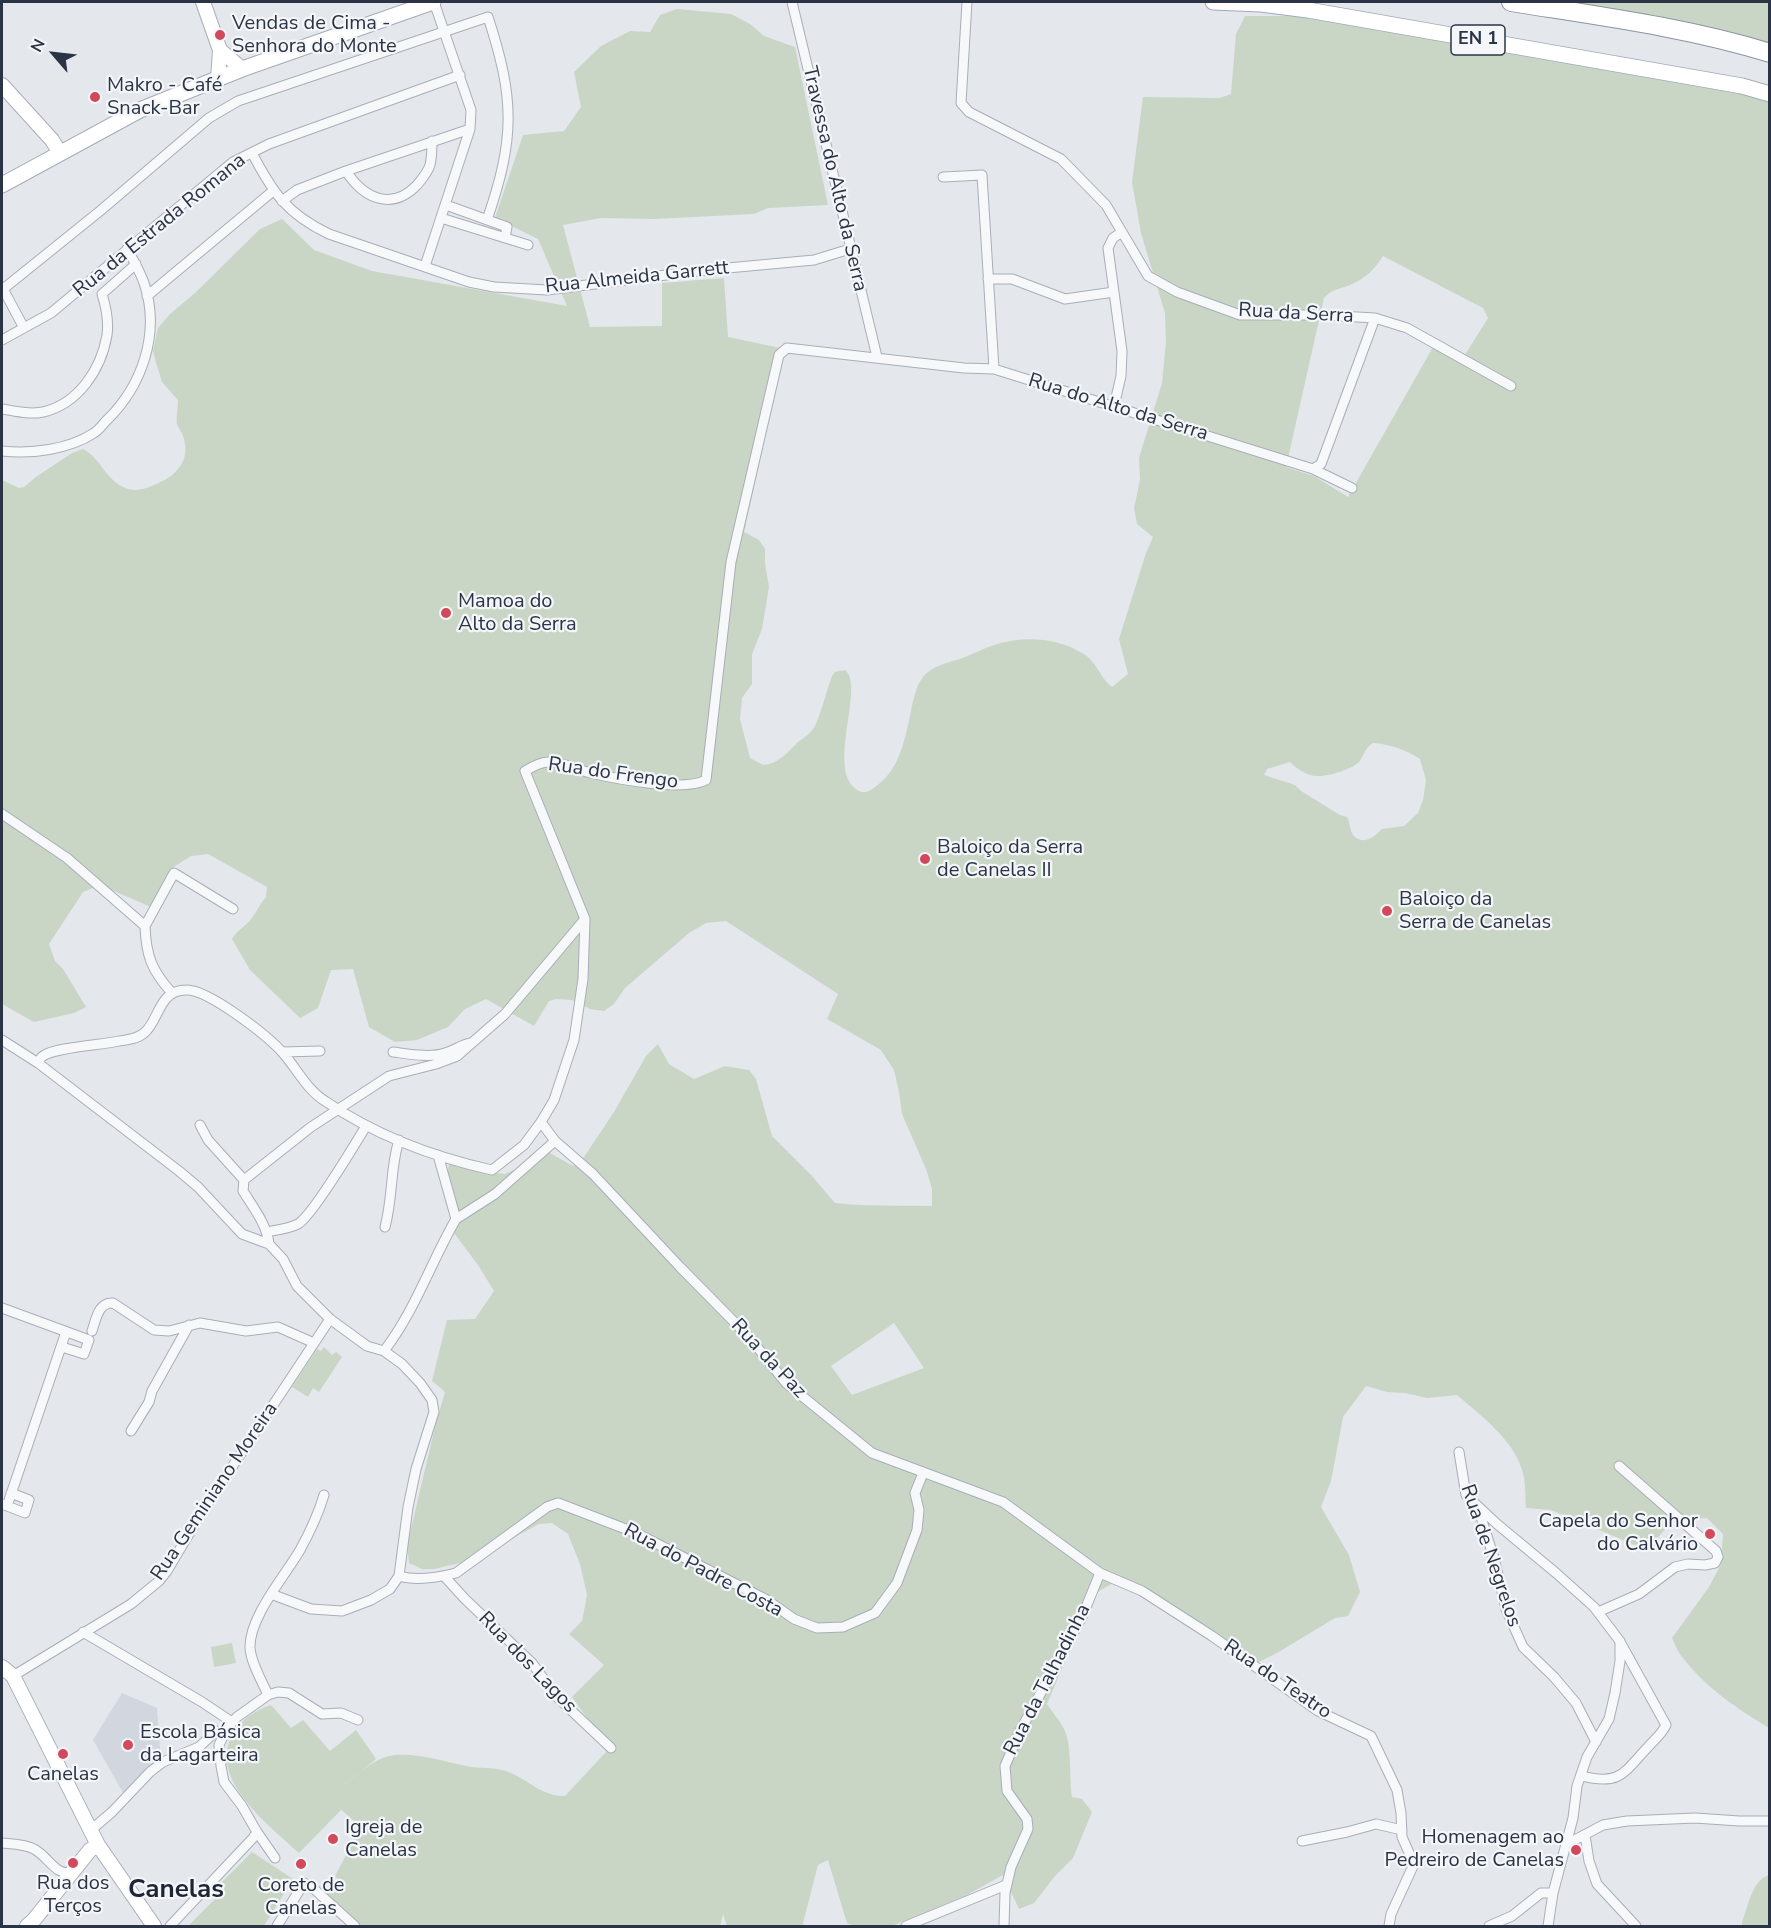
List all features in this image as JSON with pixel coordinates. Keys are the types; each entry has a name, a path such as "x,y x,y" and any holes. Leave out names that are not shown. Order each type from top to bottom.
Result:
{"highway":[{"path":"1511,2 1643,22 1770,53"}],"main road":[{"path":"2,185 140,110 242,69 434,2"},
{"name":"EN 1","path":"1213,2 1261,4 1308,10 1770,89"},
{"name":"EN 1","path":"1742,86 1770,94"}],"street":[{"path":"203,2 220,50 218,79"},
{"path":"425,266 470,129 471,110 434,2"},
{"name":"Travessa do Alto da Serra","path":"792,2 878,357"},
{"name":"Rua da Serra","path":"967,2 961,103 969,112 1060,159 1106,205 1148,276 1178,292 1240,315 1322,315 1375,318 1407,328 1511,386"},
{"path":"24,328 2,289 219,112 238,101 488,17 501,57 508,95 508,141 500,180 487,220"},
{"path":"220,50 242,69"},
{"name":"Rua da Estrada Romana","path":"2,340 51,313 233,162 269,144 460,75"},
{"path":"2,85 52,140 60,153"},
{"path":"282,201 297,190 346,171 470,129"},
{"path":"346,171 357,186 372,196 386,200 398,198 412,190 430,168 432,141"},
{"name":"Rua Almeida Garrett","path":"252,153 273,191 282,201 297,216 329,234 469,282 494,287 547,290 706,270 814,260 850,249"},
{"path":"943,177 982,175 994,369"},
{"path":"147,296 273,191"},
{"path":"446,205 507,227 505,238"},
{"path":"441,218 528,244"},
{"path":"1114,406 1121,376 1122,351 1108,248 1113,238 1122,232"},
{"path":"2,451 40,452 94,433 115,412 132,390 148,347 150,324 146,287 127,249"},
{"path":"2,409 26,413 42,412 65,404 79,392 94,373 107,335 107,318 102,294 136,264"},
{"path":"988,279 1012,279 1065,299 1114,292"},
{"path":"1313,469 1322,464 1375,318"},
{"name":"Rua do Frengo","path":"172,993 184,990 198,991 256,1029 282,1052 322,1100 366,1126 456,1162 492,1170 524,1144 554,1100 574,1040 583,978 585,919 525,771 533,765 550,762 592,773 680,786 706,780 731,562 779,355 787,348 878,357"},
{"name":"Rua do Alto da Serra","path":"878,357 964,368 994,369 1313,469 1352,488"},
{"path":"2,814 67,858 144,926"},
{"path":"38,1063 42,1056 55,1051 133,1038 146,1032 161,1006 172,993 157,976 146,949 144,926 174,873 233,909"},
{"path":"269,1244 255,1209 243,1191 244,1180 311,1127 389,1076 457,1056 505,1014 585,919"},
{"path":"2,1040 38,1063 179,1171 198,1187 242,1234 269,1244 283,1259 297,1286 330,1319 367,1346 384,1351 402,1364 432,1400 434,1412 416,1469 408,1507 399,1576 390,1589 371,1600 342,1611 311,1609 271,1594"},
{"path":"393,1052 434,1056 472,1043"},
{"path":"282,1052 320,1051"},
{"name":"Rua da Paz","path":"541,1122 555,1141 593,1174 749,1337 786,1383 872,1453 1003,1502 1100,1573"},
{"path":"200,1125 208,1140 244,1180"},
{"path":"266,1232 284,1229 301,1222 321,1196 366,1126"},
{"path":"385,1227 393,1158 399,1140"},
{"path":"384,1351 396,1336 456,1219 495,1194 555,1141"},
{"path":"438,1155 456,1219"},
{"path":"62,1347 84,1354 102,1307 108,1303 112,1303 154,1330 170,1331 200,1323 246,1331 278,1327 314,1343"},
{"path":"2,1308 66,1332 90,1336"},
{"name":"Rua Geminiano Moreira","path":"13,1676 131,1604 151,1589 166,1571 198,1517 330,1319"},
{"path":"131,1431 149,1402 152,1391 189,1325"},
{"path":"11,1493 29,1500 25,1513 4,1505 11,1493 66,1332"},
{"name":"Rua de Negrelos","path":"1459,1452 1466,1495 1477,1506 1494,1558 1506,1609 1523,1647 1554,1677 1575,1703 1596,1742"},
{"path":"1598,1612 1639,1594 1675,1567 1715,1563 1718,1557 1716,1551 1619,1466"},
{"name":"Rua do Padre Costa","path":"399,1576 444,1576 456,1573 547,1507 558,1503 636,1533 767,1600 794,1620 817,1628 843,1627 875,1613 897,1583 917,1530 919,1510 915,1493 923,1473"},
{"path":"268,1695 250,1648 255,1623 316,1521 324,1495"},
{"path":"1477,1506 1598,1612 1619,1640 1666,1725 1629,1770 1615,1778 1595,1779 1582,1776"},
{"name":"Rua do Teatro","path":"1100,1573 1142,1591 1212,1635 1318,1711 1371,1736 1396,1790 1402,1837 1414,1864 1391,1914 1389,1926"},
{"name":"Rua da Talhadinha","path":"1006,1885 1011,1867 1028,1829 1027,1819 1006,1791 1005,1766 1020,1731 1082,1617 1100,1573"},
{"name":"Rua dos Lagos","path":"444,1576 532,1663 556,1696 611,1748"},
{"path":"83,1632 232,1722"},
{"path":"1548,1926 1553,1893 1567,1844 1577,1786 1587,1757 1609,1719 1620,1661 1619,1640"},
{"path":"2,1667 13,1676 98,1845 154,1926"},
{"path":"275,1858 224,1782 219,1745 232,1722 268,1695 278,1692 289,1693 322,1714 340,1713 358,1720"},
{"path":"91,1830 163,1762 199,1747 216,1731 224,1736"},
{"path":"1567,1844 1603,1825 1628,1821 1695,1818 1770,1821"},
{"path":"1302,1841 1376,1824 1402,1830"},
{"path":"170,1926 254,1838 257,1832"},
{"path":"1585,1835 1596,1884 1636,1926"},
{"path":"2,1843 32,1848 46,1856 59,1872 67,1874 72,1872"},
{"path":"27,1926 90,1850 98,1845"},
{"path":"277,1926 304,1883 314,1889 355,1926"},
{"path":"906,1926 1006,1885 1004,1926"},
{"path":"1490,1926 1512,1916 1541,1893 1553,1893"}],"shaded area":[{"name":"Escola Básica da Lagarteira","path":"122,1693 157,1708 160,1750 163,1758 125,1796 93,1740"}],"green space":[{"path":"1559,2 1769,2 1769,44 1646,14"},
{"path":"677,9 731,14 750,24 764,36 795,47 828,205 768,208 754,214 654,219 601,218 563,225 590,327 662,326 662,283 724,278 728,337 790,350 783,356 744,532 759,540 765,549 769,587 762,629 752,654 752,684 742,698 740,719 750,758 763,765 778,760 813,729 832,676 835,672 845,670 850,679 851,693 845,767 849,781 859,791 865,792 884,780 897,761 918,686 928,672 938,666 994,645 1027,639 1061,644 1087,656 1112,687 1128,674 1119,639 1153,537 1137,524 1134,508 1140,480 1139,458 1162,383 1166,342 1165,313 1141,233 1132,182 1143,97 1220,98 1231,94 1236,34 1245,16 1298,16 1769,99 1769,1728 1734,1706 1702,1679 1681,1656 1672,1638 1709,1587 1721,1564 1723,1534 1707,1518 1673,1520 1647,1550 1551,1510 1526,1508 1525,1484 1518,1459 1495,1428 1457,1395 1427,1398 1387,1392 1366,1386 1343,1417 1331,1481 1321,1507 1349,1555 1360,1592 1348,1616 1335,1618 1251,1666 1192,1620 1117,1581 1092,1595 1047,1704 1061,1724 1067,1738 1072,1797 1082,1799 1092,1812 1073,1858 1055,1876 1034,1903 1019,1909 1003,1875 965,1896 892,1926 854,1926 847,1923 828,1860 818,1865 804,1926 727,1926 723,1914 720,1926 357,1926 326,1896 338,1879 335,1876 361,1827 338,1807 341,1810 299,1853 259,1816 235,1786 228,1769 227,1753 232,1736 244,1720 271,1705 291,1728 303,1720 330,1751 356,1730 376,1759 359,1772 389,1756 417,1756 466,1766 494,1768 518,1776 550,1794 565,1796 606,1752 597,1732 572,1697 604,1665 569,1634 582,1621 587,1595 580,1564 568,1534 552,1523 539,1524 473,1560 434,1569 422,1569 409,1563 407,1546 445,1392 432,1381 447,1320 475,1319 494,1291 454,1233 445,1186 449,1164 469,1170 505,1174 550,1153 573,1166 582,1160 614,1112 646,1056 658,1044 669,1064 694,1079 725,1066 749,1070 756,1079 772,1136 835,1203 932,1206 932,1189 926,1169 902,1114 894,1070 881,1050 827,1019 838,994 726,921 706,923 689,933 625,988 614,1004 604,1011 590,1009 572,1000 556,999 549,1001 534,1026 486,999 465,1009 448,1027 417,1040 395,1042 369,1027 353,969 331,970 318,1008 300,1018 250,970 232,939 250,921 266,897 267,887 208,854 191,856 172,868 151,907 100,885 83,892 49,944 55,961 63,969 86,1007 74,1013 34,1022 2,1004 2,480 19,488 24,487 72,453 83,449 94,457 112,479 127,489 146,488 162,482 175,473 183,460 185,445 177,424 178,400 162,382 153,351 158,328 260,229 282,219 314,250 372,271 567,306 538,239 495,218 523,135 564,131 581,107 574,72 601,46 630,31 650,32 660,15","holes":["1383,256 1483,308 1488,318 1460,363 1433,347 1348,497 1314,476 1286,467 1324,298 1333,291 1365,277","1373,743 1403,750 1420,759 1426,780 1418,813 1404,826 1382,829 1369,839 1357,838 1352,833 1347,817 1340,815 1295,785 1264,775 1267,769 1290,762 1307,774 1324,776 1359,762 1366,749","894,1323 924,1368 852,1395 831,1366"]},
{"path":"324,1347 332,1355 336,1352 342,1357 319,1392 313,1388 308,1397 292,1387 317,1349 321,1351"},
{"path":"232,1643 236,1663 214,1667 211,1647"},
{"path":"252,1852 293,1879 264,1926 188,1926 216,1898 214,1890"},
{"path":"1769,1875 1769,1926 1742,1926 1758,1882"}],"place":[{"name":"Vendas de Cima - Senhora do Monte","path":"220,35"},
{"name":"Makro - Café Snack-Bar","path":"95,97"},
{"name":"Mamoa do Alto da Serra","path":"446,613"},
{"name":"Baloiço da Serra de Canelas II","path":"925,859"},
{"name":"Baloiço da Serra de Canelas","path":"1387,911"},
{"name":"Capela do Senhor do Calvário","path":"1710,1534"},
{"name":"Escola Básica da Lagarteira","path":"128,1745"},
{"name":"Canelas","path":"63,1754"},
{"name":"Igreja de Canelas","path":"333,1839"},
{"name":"Homenagem ao Pedreiro de Canelas","path":"1576,1850"},
{"name":"Rua dos Terços","path":"73,1863"},
{"name":"Coreto de Canelas","path":"301,1864"}],"district":[{"name":"Canelas","path":"176,1891"}]}
